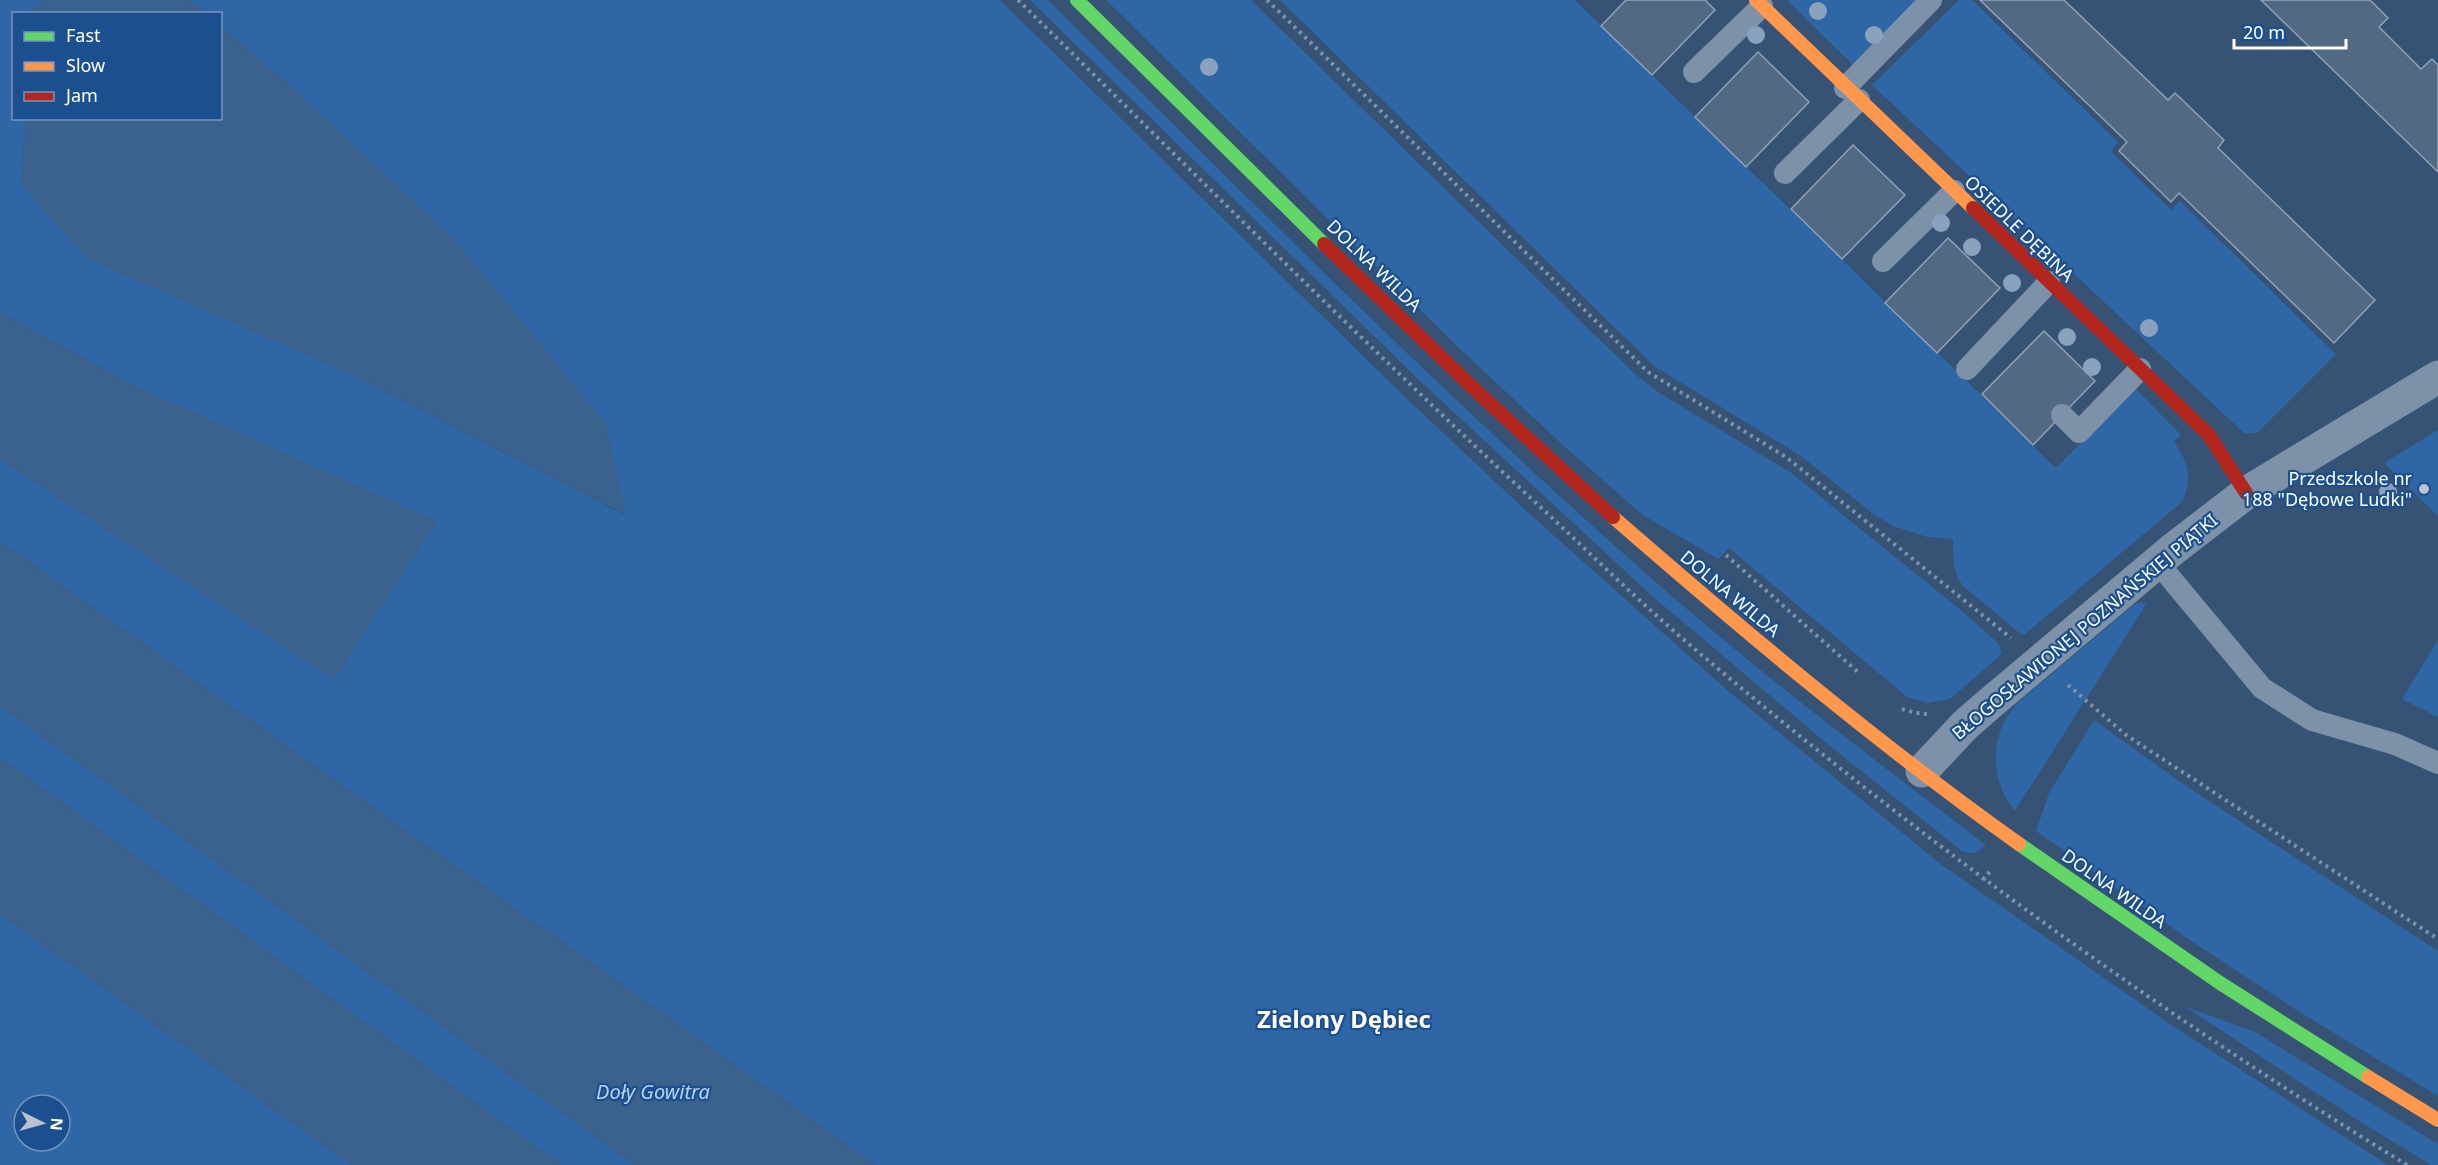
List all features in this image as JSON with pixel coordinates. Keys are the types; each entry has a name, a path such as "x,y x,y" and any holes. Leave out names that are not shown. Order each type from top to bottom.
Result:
{"main road":[{"name":"DOLNA WILDA","path":"1077,0 1476,392 1609,514 1792,669 1922,771 2109,909 2368,1079 2438,1120"},
{"name":"OSIEDLE DĘBINA","path":"1759,3 2209,435 2246,493"}],"street":[{"name":"BŁOGOSŁAWIONEJ POZNAŃSKIEJ PIĄTKI","path":"1922,771 1965,725 2158,562 2246,493 2438,377"}],"lane":[{"path":"1785,173 1931,0"},
{"path":"1694,72 1759,3"},
{"path":"1883,261 1954,191"},
{"path":"1967,369 2049,282"},
{"path":"2062,415 2079,432 2140,369"},
{"path":"2158,562 2262,688 2312,720 2395,744 2438,763"}],"path":[{"path":"1266,0 1648,372 1786,457 2040,662 2126,735 2438,939"},
{"path":"1726,555 1864,678"},
{"path":"1897,706 1916,714 1929,714"},
{"path":"1983,880 2207,1036 2408,1165"}],"shaded area":[{"path":"0,0 43,0 30,12 12,12 12,120 25,120 22,185 361,379 625,515 605,422 290,85 222,27 222,12 205,12 191,0 1000,0 1404,396 1521,506 1727,690 1942,865 2170,1024 2388,1165 876,1165 0,541 0,459 334,679 135,386 0,312"},
{"path":"1030,0 1048,0 1425,370 1579,514 1658,584 1779,685 1986,845 1975,852 1962,851 1831,747 1652,596 1419,380"},
{"path":"1106,0 1251,0 1635,374 1658,392 1790,472 1957,607 1998,643 2002,654 1950,699 1928,703 1907,697 1729,548 1718,559 1644,516 1566,448 1462,351"},
{"path":"1280,0 1575,0 2056,468 2135,388 2181,435 2174,442 2188,471 2188,486 2182,502 2024,635 1959,581 1953,558 1953,539 1927,537 1893,526 1872,513 1801,456 1654,366"},
{"path":"1787,0 1918,0 1854,66"},
{"path":"1959,0 1972,0 2118,142 2111,151 2171,210 2180,201 2336,354 2257,433 2244,433 1872,85"},
{"name":"Przedszkole nr 188 \"Dębowe Ludki\"","path":"2438,430 2438,516 2384,463"},
{"path":"2136,603 2147,603 2015,811 2000,785 1996,755 2002,726 2010,712"},
{"path":"2438,640 2438,717 2402,699"},
{"path":"0,706 634,1165 562,1165 0,757"},
{"path":"2094,720 2186,786 2438,951 2438,1096 2301,1013 2187,938 2036,831 2049,793"},
{"path":"0,914 351,1165 0,1165"},
{"path":"2184,1006 2255,1032 2438,1144 2438,1165 2431,1165 2356,1119"}],"water":[{"path":"43,0 191,0 205,12 30,12"},
{"path":"222,27 290,85 454,239 605,422 626,515 361,379 88,259 22,186 25,120 222,120"},
{"path":"0,312 135,386 437,521 334,680 0,459"},
{"name":"Doły Gowitra","path":"0,541 876,1165 634,1165 0,706"},
{"path":"0,757 562,1165 351,1165 0,914"}],"building":[{"path":"1626,0 1705,0 1715,10 1652,75 1601,26"},
{"path":"1980,0 2064,0 2168,100 2175,93 2224,140 2218,148 2375,300 2334,343 2179,193 2171,202 2119,151 2127,142"},
{"path":"2261,0 2370,0 2388,18 2379,27 2421,69 2432,59 2438,65 2438,172"},
{"path":"1758,52 1809,102 1746,167 1695,117"},
{"path":"1853,145 1905,195 1842,259 1791,209"},
{"path":"1948,238 2000,288 1937,353 1885,303"},
{"path":"2044,331 2095,381 2033,445 1982,394"}],"traffic: fast":[{"path":"1077,0 1324,244"},
{"path":"2019,844 2220,983 2368,1077"}],"traffic: slow":[{"path":"1756,0 1973,208"},
{"path":"1613,517 1812,685 1966,806 2019,844"},
{"path":"2368,1077 2438,1120"}],"traffic: jam":[{"path":"1973,208 2209,435 2246,493"},
{"path":"1324,244 1472,387 1613,517"}],"place":[{"name":"Przedszkole nr 188 \"Dębowe Ludki\"","path":"2424,489"}],"district":[{"name":"Zielony Dębiec","path":"1344,1020"}]}
